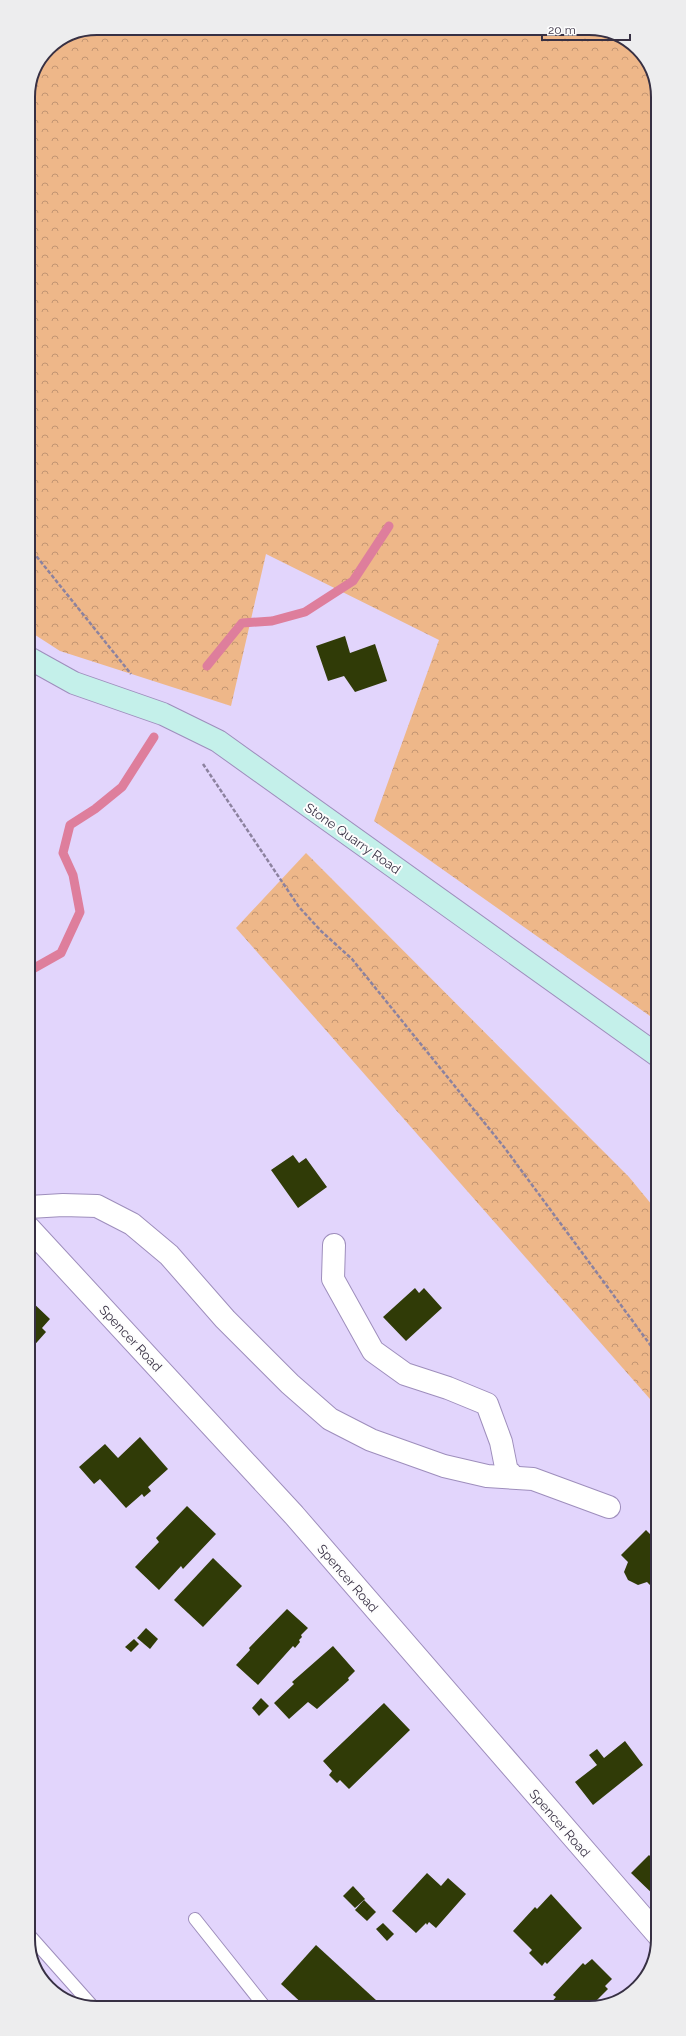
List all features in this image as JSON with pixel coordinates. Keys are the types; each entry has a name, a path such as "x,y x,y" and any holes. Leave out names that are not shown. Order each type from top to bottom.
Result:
{"street":[{"name":"Stone Quarry Road","path":"35,661 74,683 163,714 218,741 651,1051"},
{"path":"35,1207 63,1205 97,1206 132,1224 169,1255 259,1355 330,1419 371,1440 444,1466 487,1476 509,1475 533,1479 609,1507"},
{"name":"Spencer Road","path":"35,1234 294,1514 651,1927"},
{"path":"334,1245 333,1279 373,1351 405,1374 448,1388 487,1404 501,1442 509,1475"}],"lane":[{"path":"195,1919 260,2001"},
{"path":"35,1942 87,2000"}],"path":[{"path":"35,555 135,680"},
{"path":"199,759 300,907 321,931 352,960 504,1147 651,1346"}],"green space":[{"path":"97,35 593,35 613,40 624,45 630,50 643,66 649,81 651,97 651,1017 374,821 439,640 266,554 231,706 60,651 35,635 35,97 36,85 40,73 45,62 53,53 62,45 73,40 85,36"},
{"path":"306,853 629,1177 651,1204 651,1400 236,928"}],"building":[{"path":"345,636 350,653 375,644 387,681 355,692 344,676 328,681 316,646"},
{"path":"293,1155 299,1163 306,1158 327,1187 298,1208 271,1170"},
{"path":"415,1288 419,1293 424,1288 442,1308 406,1341 383,1317"},
{"path":"35,1305 50,1319 42,1328 46,1332 35,1344"},
{"path":"140,1437 168,1469 148,1487 151,1491 144,1497 142,1494 126,1508 100,1479 94,1484 79,1467 105,1444 118,1458"},
{"path":"187,1506 216,1534 183,1569 181,1566 159,1590 135,1567 159,1542 156,1538"},
{"path":"646,1530 651,1535 651,1586 647,1582 638,1585 628,1580 624,1572 628,1562 621,1555"},
{"path":"213,1558 242,1586 203,1627 174,1600"},
{"path":"287,1609 308,1628 301,1635 302,1637 299,1640 300,1642 295,1648 293,1646 258,1685 236,1665 250,1650 249,1648"},
{"path":"146,1628 158,1639 150,1649 137,1638"},
{"path":"134,1639 139,1644 131,1652 125,1647"},
{"path":"333,1646 355,1671 348,1678 349,1680 317,1709 308,1702 289,1719 274,1703 294,1684 292,1682"},
{"path":"261,1698 269,1706 259,1716 252,1708"},
{"path":"384,1703 410,1730 349,1789 340,1780 337,1783 329,1775 332,1771 323,1761"},
{"path":"625,1741 643,1765 593,1805 575,1782 597,1765 589,1755 597,1749 604,1758"},
{"path":"649,1855 651,1857 651,1892 631,1873"},
{"path":"427,1873 441,1886 448,1878 466,1894 436,1928 429,1922 416,1933 392,1911"},
{"path":"353,1886 365,1899 355,1908 343,1896"},
{"path":"551,1894 582,1928 547,1964 545,1962 542,1966 529,1953 532,1950 513,1931 535,1907 537,1909"},
{"path":"364,1900 376,1912 367,1921 355,1910"},
{"path":"383,1923 394,1934 387,1941 376,1929"},
{"path":"316,1945 377,2001 299,2001 281,1984"},
{"path":"592,1959 612,1979 605,1986 608,1989 597,2000 553,2001 556,1997 553,1995 583,1963 585,1965"}],"waterway":[{"path":"207,666 242,623 272,621 305,612 353,581 389,526"},
{"path":"35,968 61,953 80,912 73,875 63,853 70,825 95,809 122,787 154,737"}]}
